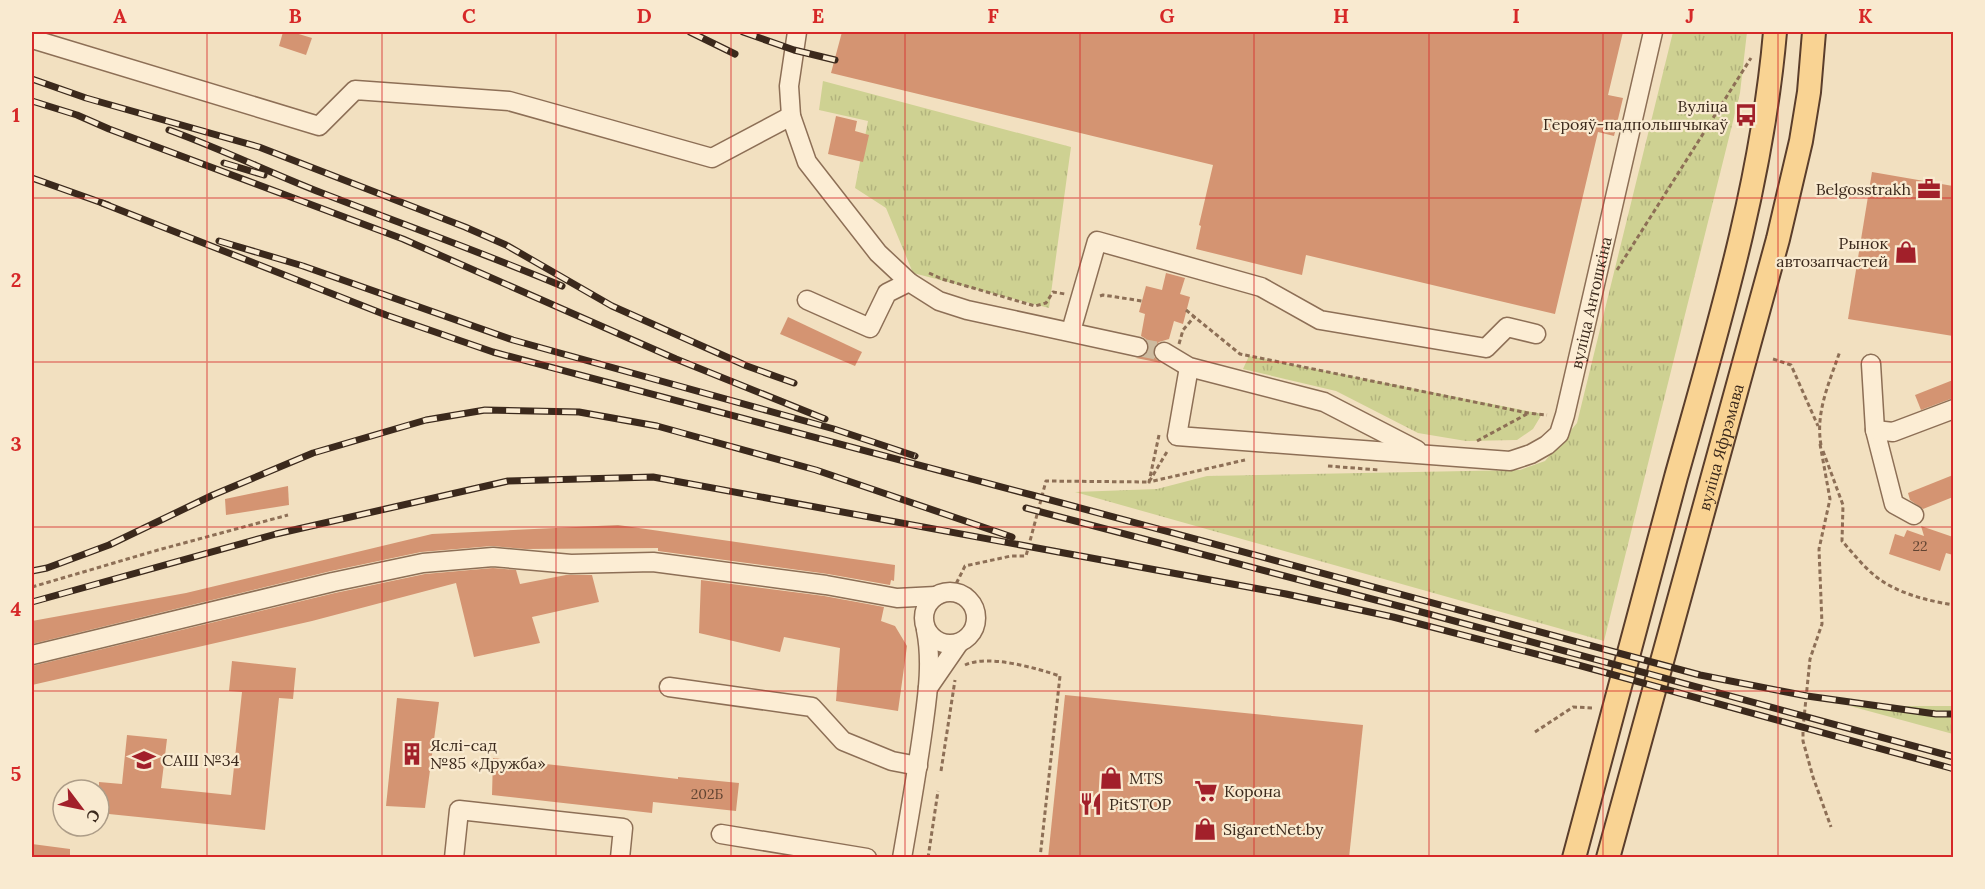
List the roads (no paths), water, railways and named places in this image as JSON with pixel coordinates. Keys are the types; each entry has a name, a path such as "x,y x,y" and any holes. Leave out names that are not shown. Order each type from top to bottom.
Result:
{"main road":[{"path":"1574,858 1716,335 1752,192 1775,32"},
{"name":"вуліца Яфрэмава","path":"1608,858 1778,239 1809,92 1814,32"},
{"path":"1595,781 1603,775 1615,775 1623,782 1625,790"}],"street":[{"path":"797,32 789,86 791,116 807,162 878,254 909,282 939,301 967,310 1138,346"},
{"name":"вуліца Антошкіна","path":"1189,367 1177,436 1510,461 1546,446 1559,434 1565,415 1653,32"},
{"path":"32,39 319,126 355,90 509,101 712,158 791,116"},
{"path":"1071,331 1096,241 1262,287 1320,320 1486,348 1507,327 1536,334"},
{"path":"807,300 870,328 887,293 909,282"},
{"path":"1164,352 1189,367 1324,402 1424,453"},
{"path":"1871,364 1875,430 1894,504 1914,515"},
{"path":"1875,430 1893,432 1953,409"},
{"path":"32,656 333,582 423,563 493,557 572,564 653,562 825,585 897,598 960,594 970,601 976,613 975,625 969,636 959,643 928,688"},
{"path":"902,858 918,766 928,688 929,642 925,624 927,605 944,594"},
{"path":"897,598 919,609 934,640 946,644 959,643"},
{"path":"669,687 812,707 843,741 892,762 918,766"},
{"path":"454,858 459,810 623,828 620,858"},
{"path":"721,834 867,858"}],"tunnel":[{"path":"1138,347 1164,352"}],"railway":[{"path":"690,32 735,54"},
{"path":"743,32 794,50 835,60"},
{"path":"32,79 86,98 259,147 465,227 506,245 612,306 747,366 794,383"},
{"path":"32,101 77,115 403,239 676,359 825,419"},
{"path":"169,130 322,193 562,286"},
{"path":"224,163 264,175"},
{"path":"32,178 108,205"},
{"path":"102,203 386,315 493,352 1700,675 1807,696 1936,714 1954,714"},
{"path":"219,241 303,266 513,340 834,429 915,456"},
{"path":"32,571 47,568 109,545 213,495 313,453 426,420 485,410 579,412 657,426 816,470 1012,537"},
{"path":"32,602 276,534 508,481 653,477 1286,594 1393,617 1578,665 1954,769"},
{"path":"1026,508 1425,613 1954,757"}],"place":[{"name":"Вуліца Герояў-падпольшчыкаў","path":"1746,115"},
{"name":"Belgosstrakh","path":"1929,189"},
{"name":"Рынок автозапчастей","path":"1906,252"},
{"name":"Яслі-сад №85 «Дружба»","path":"412,754"},
{"name":"САШ №34","path":"144,760"},
{"name":"MTS","path":"1111,778"},
{"name":"Корона","path":"1206,791"},
{"name":"PitSTOP","path":"1091,804"},
{"name":"SigaretNet.by","path":"1205,829"}]}
